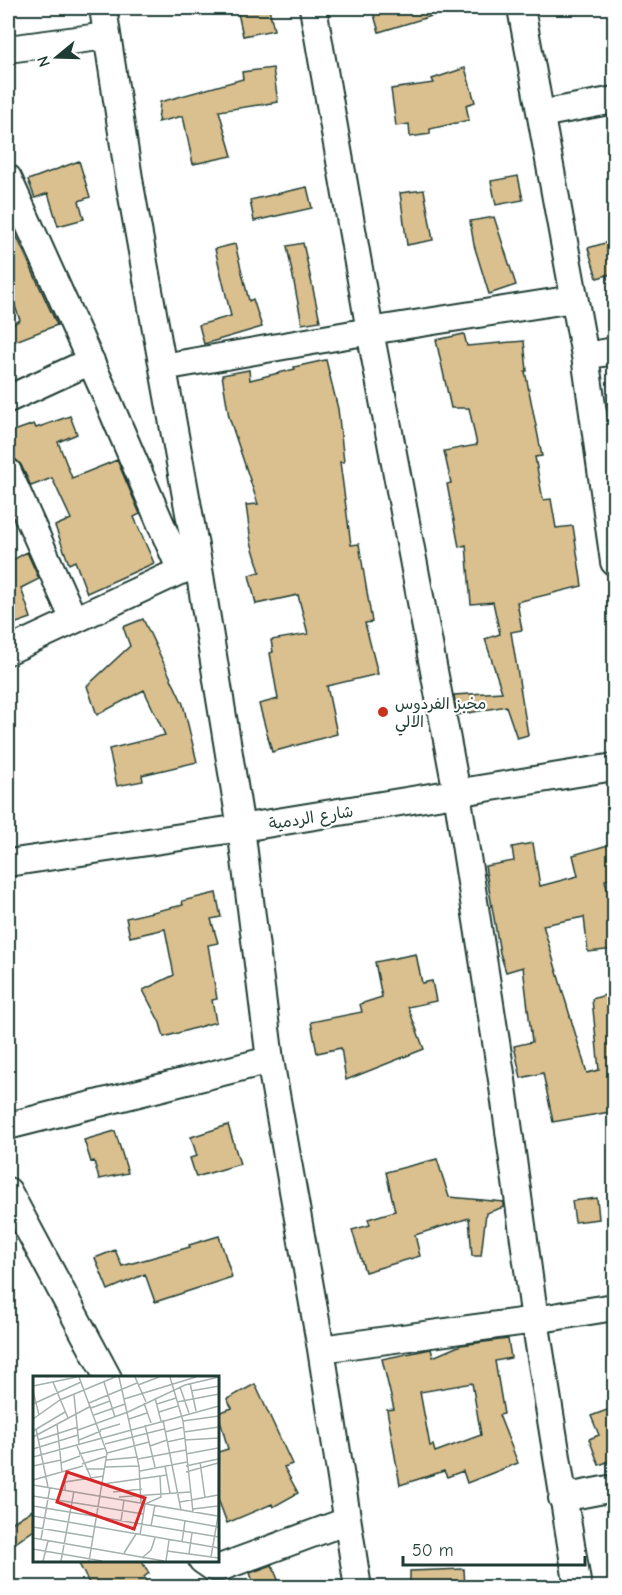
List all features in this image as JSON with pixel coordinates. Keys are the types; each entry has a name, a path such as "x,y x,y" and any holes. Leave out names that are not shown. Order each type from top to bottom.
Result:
{"street":[{"path":"103,8 128,173 163,367 190,567 241,828 270,1060 321,1349 358,1587"},
{"path":"313,8 370,331 457,793 502,1080 535,1320 578,1587"},
{"path":"521,8 585,356 615,562"},
{"path":"8,49 106,36"},
{"path":"541,114 615,100"},
{"path":"8,178 91,362 190,567"},
{"path":"163,367 573,298"},
{"path":"585,356 615,351"},
{"path":"8,399 91,362"},
{"path":"8,472 74,620"},
{"path":"8,651 190,567"},
{"name":"شارع الردمية","path":"8,863 241,828 615,767"},
{"path":"8,1126 270,1060"},
{"path":"8,1191 107,1376"},
{"path":"321,1349 615,1307"},
{"path":"562,1497 615,1488"},
{"path":"205,1562 212,1567 222,1567 347,1521"}],"building":[{"path":"237,8 269,8 274,30 243,36"},
{"path":"372,8 445,8 445,12 379,32"},
{"path":"273,68 278,102 219,111 232,156 193,164 183,116 158,122 160,102 243,79 242,72"},
{"path":"465,68 475,102 466,105 469,120 430,129 430,134 410,137 409,124 396,126 391,89 434,83 432,79"},
{"path":"79,161 90,197 79,201 84,219 58,226 48,193 35,198 28,180"},
{"path":"518,176 523,200 496,205 491,181"},
{"path":"307,187 312,208 254,221 250,200"},
{"path":"424,190 433,240 407,245 400,193"},
{"path":"8,217 57,325 8,344 8,327 20,320 8,287"},
{"path":"494,217 516,285 489,294 474,245 470,221"},
{"path":"615,240 615,273 597,278 588,248"},
{"path":"303,243 320,321 302,324 287,246"},
{"path":"235,244 249,301 253,299 262,327 204,344 199,325 231,316 215,249"},
{"path":"464,334 467,346 524,341 527,371 525,371 542,456 535,457 543,500 551,499 556,528 573,526 582,586 517,602 522,630 511,632 528,735 517,738 506,706 457,715 454,695 502,692 485,639 500,634 493,602 471,604 466,545 459,547 447,484 451,483 444,451 477,445 469,408 451,408 436,340"},
{"path":"326,360 338,409 344,462 340,462 351,545 359,544 372,622 365,623 378,674 327,686 337,734 272,752 259,704 278,699 270,653 273,652 271,640 308,634 298,595 256,604 249,575 260,572 251,542 246,505 258,504 229,417 222,375 249,370 250,380"},
{"path":"70,416 77,434 58,442 72,478 117,460 140,514 134,517 154,563 87,593 75,561 69,564 55,526 71,519 52,478 31,486 21,465 8,457 8,433 34,424 36,428"},
{"path":"27,552 39,579 21,588 31,618 8,626 8,558 12,557 13,560"},
{"path":"143,619 183,704 197,762 142,775 143,781 117,786 109,749 165,735 144,690 97,715 87,686 130,646 123,627"},
{"path":"533,843 540,886 578,876 573,855 615,843 615,878 605,880 615,920 615,949 588,952 584,917 543,925 587,1073 599,1070 592,999 615,992 615,1111 553,1122 543,1073 521,1078 514,1046 532,1042 523,967 506,972 500,953 485,866 514,861 512,847"},
{"path":"216,893 221,917 211,919 218,943 208,945 217,999 212,1000 216,1022 164,1037 160,1023 143,990 174,975 165,929 130,937 126,918 183,905 182,901"},
{"path":"416,954 422,983 432,981 436,1001 408,1007 424,1049 346,1080 341,1048 317,1053 311,1022 362,1012 360,1004 382,997 375,962"},
{"path":"228,1125 240,1164 196,1177 190,1158 197,1156 191,1137"},
{"path":"115,1131 128,1173 99,1179 84,1140"},
{"path":"437,1159 449,1197 504,1202 504,1207 486,1213 481,1256 472,1256 469,1218 415,1235 420,1256 365,1272 352,1230 370,1225 368,1219 395,1211 386,1172"},
{"path":"597,1198 599,1219 575,1222 572,1201"},
{"path":"219,1236 232,1277 155,1302 145,1274 108,1290 95,1258 115,1250 122,1266 190,1247 189,1245"},
{"path":"508,1339 511,1358 495,1361 504,1414 499,1415 518,1463 467,1483 463,1471 447,1477 444,1471 400,1485 387,1410 394,1409 382,1359 431,1349 433,1357 461,1345","holes":["472,1383 481,1435 435,1452 433,1445 430,1446 420,1392"]},
{"path":"255,1384 292,1464 284,1467 298,1493 273,1507 272,1504 227,1523 219,1502 219,1452 228,1449 219,1413 232,1408 227,1399"},
{"path":"615,1407 614,1471 610,1461 599,1465 589,1439 599,1435 591,1416"},
{"path":"33,1510 33,1531 8,1548 8,1525"},
{"path":"78,1562 142,1562 149,1573 144,1577 148,1587 91,1587"},
{"path":"272,1565 281,1587 255,1587 250,1573"},
{"path":"464,1569 465,1587 410,1587 410,1571"}],"place":[{"name":"مخبز الفردوس الالي","path":"383,712"}]}
